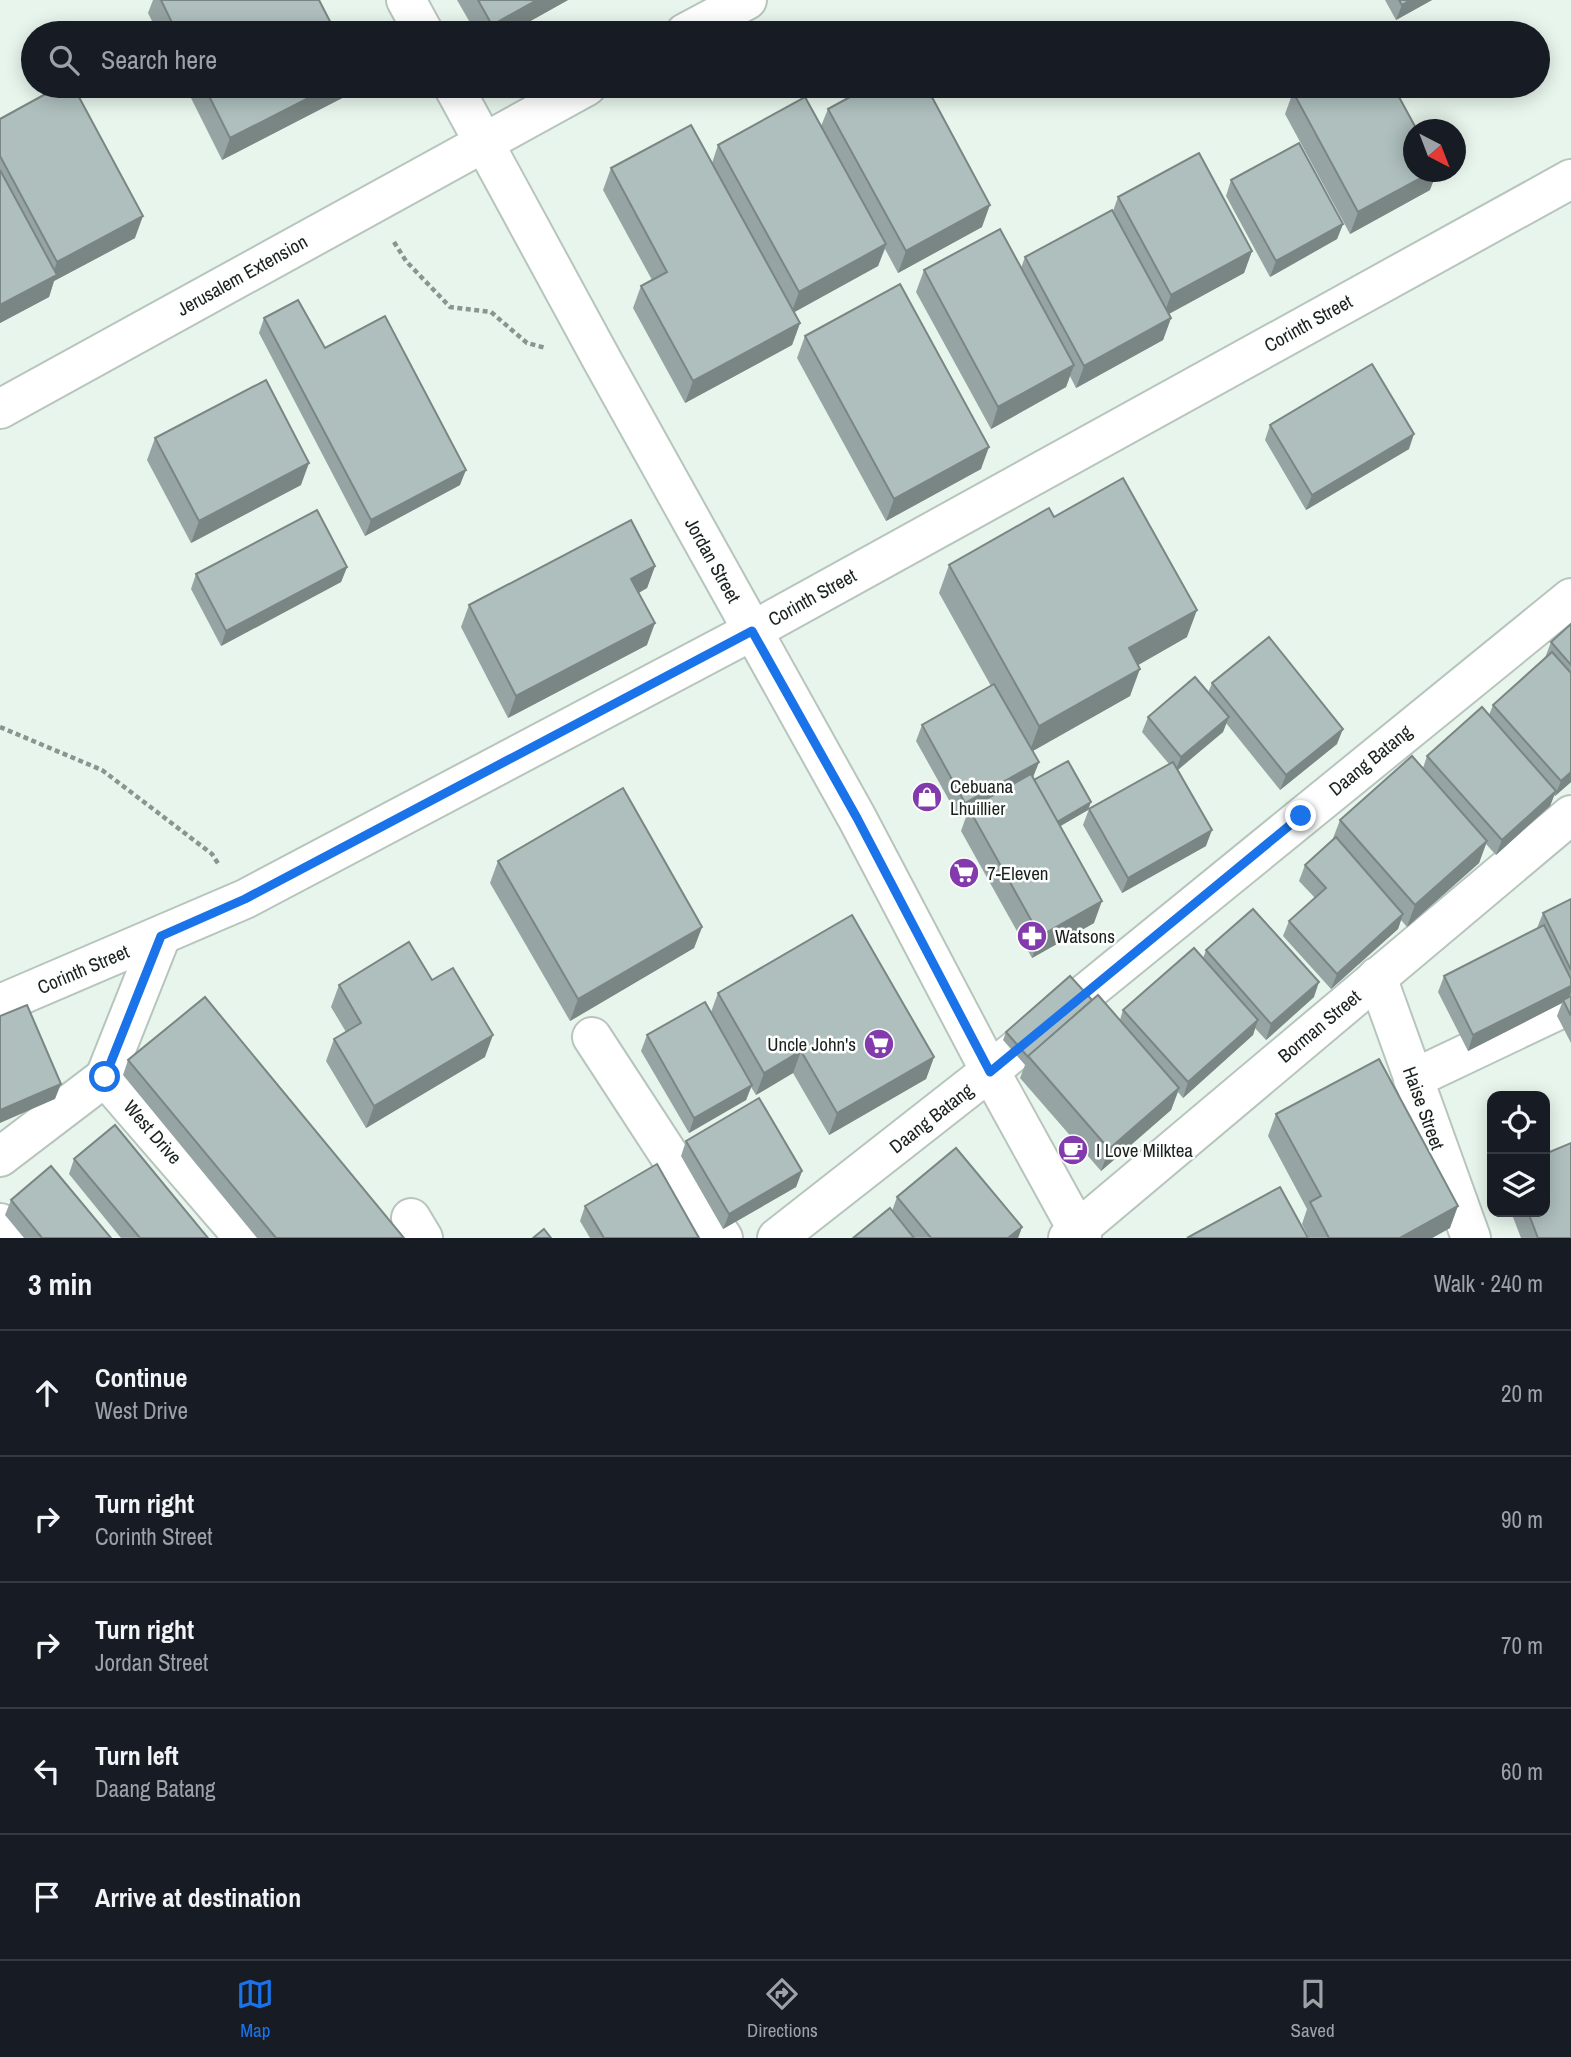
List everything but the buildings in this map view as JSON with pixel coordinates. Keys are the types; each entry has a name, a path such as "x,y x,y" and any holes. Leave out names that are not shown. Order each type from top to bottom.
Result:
{"street":[{"path":"406,0 417,21"},
{"path":"708,21 747,0"},
{"name":"Jordan Street","path":"459,98 601,360 857,818 1076,1235"},
{"name":"Jerusalem Extension","path":"0,409 565,98"},
{"name":"Corinth Street","path":"0,1004 245,899 752,631 1571,178"},
{"name":"Daang Batang","path":"777,1238 990,1072 1571,598"},
{"name":"Borman Street","path":"1076,1235 1571,815"},
{"path":"0,1157 105,1077 161,936"},
{"name":"Haise Street","path":"1377,977 1471,1238"},
{"path":"1413,1079 1571,1003"},
{"path":"592,1037 723,1238"},
{"name":"West Drive","path":"105,1077 244,1238"},
{"path":"0,1223 12,1238"}],"path":[{"path":"371,204 406,261 450,307 491,312 527,344 601,360"},
{"path":"0,727 102,770 212,855 245,899"}],"place":[{"name":"Cebuana Lhuillier","path":"927,797"},
{"name":"7-Eleven","path":"964,873"},
{"name":"Watsons","path":"1032,936"},
{"name":"Uncle John's","path":"879,1044"},
{"name":"I Love Milktea","path":"1073,1150"}],"route":[{"path":"105,1077 161,936 245,899 752,631 857,818 990,1072 1301,816"}]}
